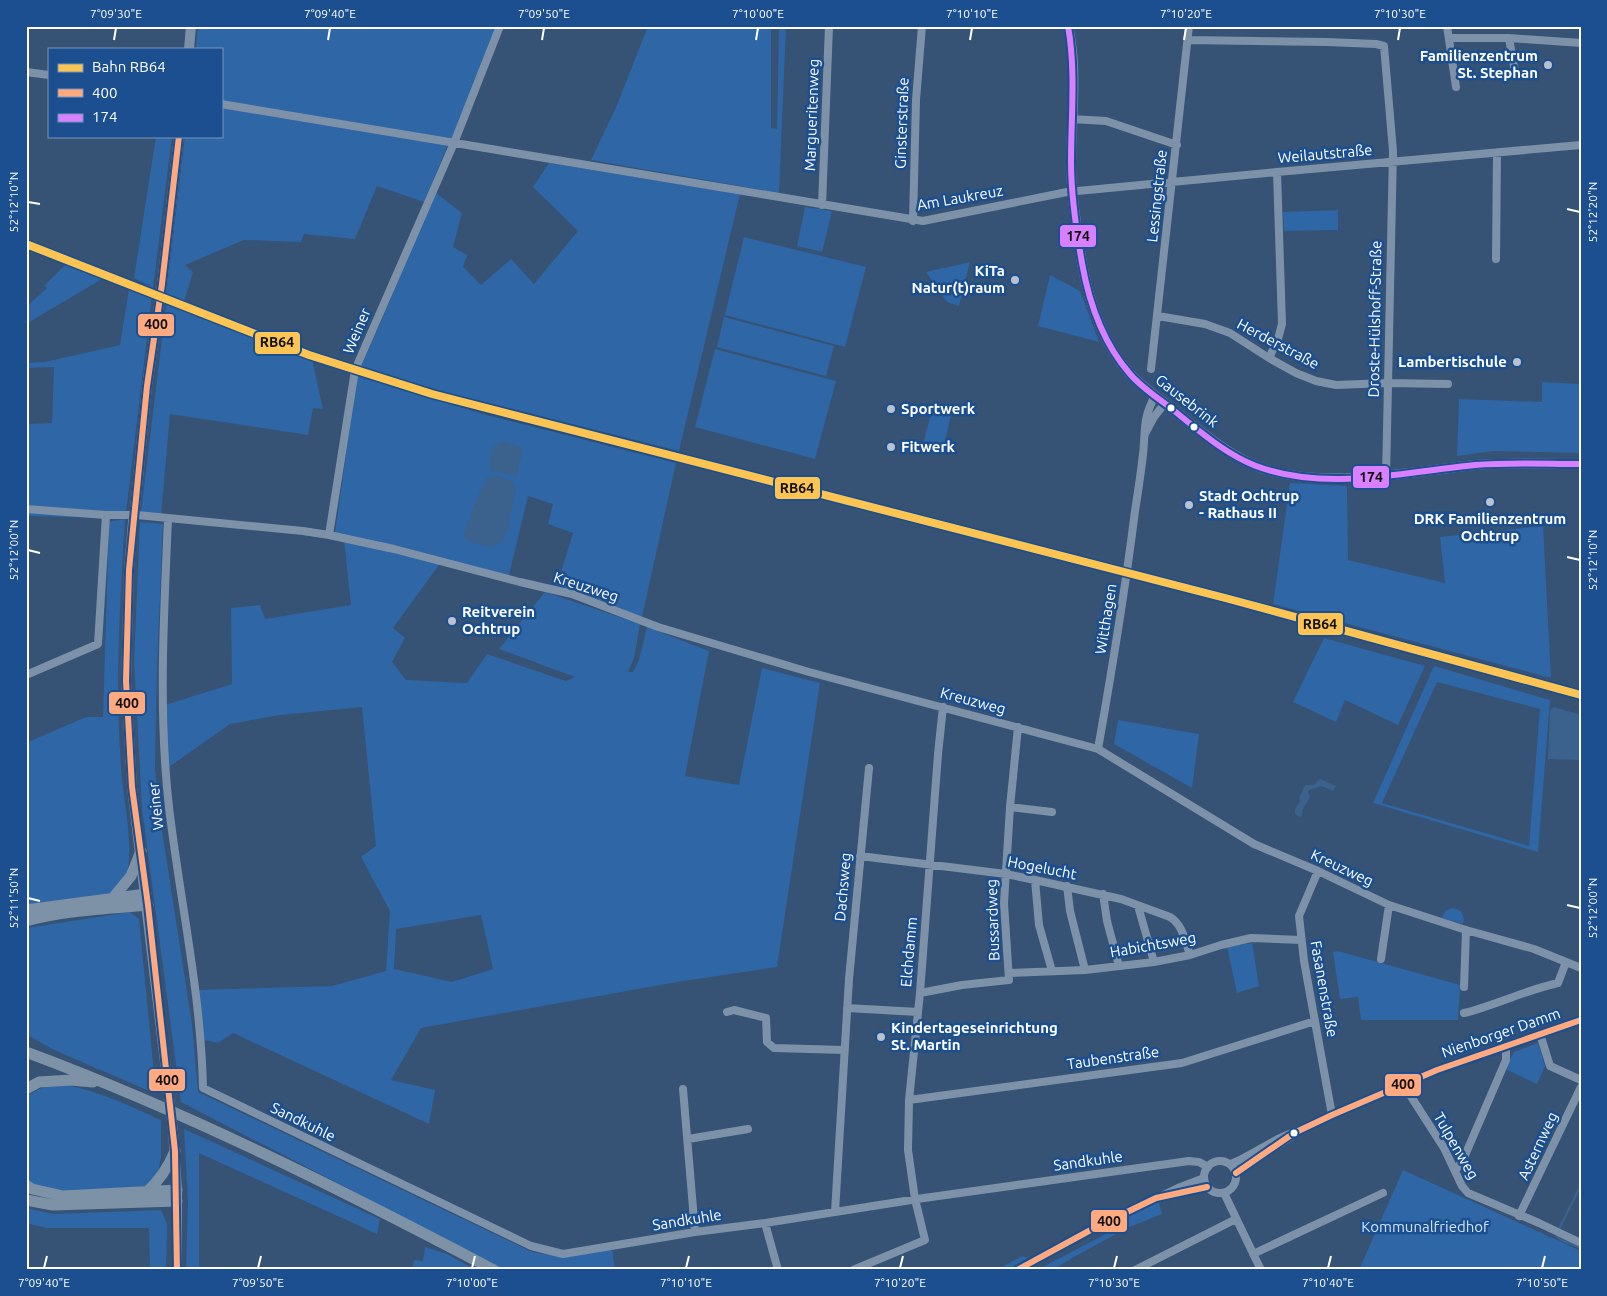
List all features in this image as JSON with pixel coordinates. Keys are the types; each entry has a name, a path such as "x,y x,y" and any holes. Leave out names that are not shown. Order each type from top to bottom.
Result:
{"highway":[{"path":"112,899 131,876 141,851"},
{"path":"26,910 112,899 147,900"},
{"path":"26,922 37,918 85,912 147,900"},
{"path":"26,1043 43,1058"},
{"path":"26,1052 197,1123 282,1162 494,1270"},
{"path":"26,1089 39,1082 71,1080 105,1084"},
{"path":"146,1193 159,1181 175,1152"},
{"path":"26,1185 32,1189 63,1196 146,1193 177,1196"},
{"path":"26,1200 53,1205 177,1196"}],"main road":[{"path":"189,48 191,26"},
{"name":"Gausebrink","path":"1068,26 1072,58 1072,192 1082,264 1091,302 1104,336 1120,361 1155,396 1226,450 1248,462 1284,473 1317,477 1386,477 1498,464 1581,464"},
{"path":"177,1270 175,1152 147,900 132,787 126,681 129,570 147,386 162,284 179,138"}],"street":[{"name":"Weiner","path":"329,535 355,370 454,143 500,26"},
{"name":"Margueritenweg","path":"822,205 829,26"},
{"name":"Ginsterstraße","path":"913,221 916,100 922,26"},
{"name":"Lessingstraße","path":"1151,370 1190,26"},
{"path":"1447,26 1456,87"},
{"path":"1449,38 1509,38 1581,43"},
{"path":"1509,38 1515,72"},
{"name":"Droste-Hülshoff-Straße","path":"1188,40 1376,44 1384,46 1392,162 1386,477"},
{"path":"26,72 48,75"},
{"name":"Am Laukreuz","path":"222,104 913,221 923,221 1072,192"},
{"path":"1072,119 1106,121 1176,145"},
{"name":"Weilautstraße","path":"1072,192 1581,145"},
{"path":"1496,259 1497,153"},
{"path":"1269,358 1278,339 1282,324 1277,172"},
{"name":"Herderstraße","path":"1158,316 1205,324 1230,333 1296,373 1336,385 1387,383 1448,384"},
{"name":"Witthagen","path":"1098,749 1127,573 1145,434 1144,427 1147,412 1155,396"},
{"name":"Witthagen","path":"1145,434 1164,403"},
{"path":"26,509 106,515 137,515 329,535"},
{"path":"26,675 98,644 106,515"},
{"name":"Weiner","path":"168,519 163,719 169,806 190,947 200,1030 203,1088"},
{"name":"Kreuzweg","path":"329,535 422,556 572,594 688,636 809,672 1098,749 1254,844 1318,871 1389,905 1466,930 1534,949 1581,968"},
{"name":"Elchdamm","path":"853,1270 925,1240 915,1200 908,1150 909,1100 920,994 943,707"},
{"name":"Bussardweg","path":"1009,973 1005,928 1006,874 1018,727"},
{"name":"Dachsweg","path":"835,1212 844,1050 869,768"},
{"path":"1010,807 1052,812"},
{"name":"Hogelucht","path":"860,856 1006,874 1103,894 1176,920 1190,955"},
{"name":"Fasanenstraße","path":"1318,871 1299,916 1301,940 1332,1115"},
{"path":"1035,880 1039,925 1052,971"},
{"path":"1067,886 1070,911 1085,970"},
{"path":"1103,894 1107,921 1119,966"},
{"path":"1381,960 1389,905"},
{"path":"1138,906 1154,962"},
{"path":"1464,987 1466,930"},
{"name":"Habichtsweg","path":"1009,973 1085,970 1154,962 1190,955 1251,938 1301,940"},
{"path":"1464,1013 1482,1009 1539,987 1558,983 1566,962"},
{"path":"920,994 962,985 1009,980 1009,973"},
{"path":"848,1008 918,1012"},
{"path":"727,1012 734,1010 766,1018 767,1042 774,1048 844,1050"},
{"name":"Nienborger Damm","path":"1231,1164 1278,1139 1437,1070 1581,1020"},
{"name":"Taubenstraße","path":"909,1100 1182,1063 1315,1021"},
{"path":"1540,1034 1550,1066 1581,1080"},
{"path":"1455,1171 1463,1160 1506,1060 1506,1047"},
{"name":"Tulpenweg","path":"1403,1084 1444,1148 1462,1186 1468,1193 1540,1223 1581,1243"},
{"name":"Asternweg","path":"1520,1216 1581,1087"},
{"name":"Sandkuhle","path":"203,1088 531,1246 563,1254 695,1232 1189,1161 1199,1162 1208,1167"},
{"path":"683,1089 695,1232"},
{"path":"688,1138 748,1129"},
{"name":"Nienborger Damm","path":"1236,1173 1294,1133"},
{"path":"1216,1161 1231,1164 1236,1173 1235,1184 1229,1191 1224,1193 1215,1192 1207,1186 1204,1178 1208,1167 1216,1161"},
{"path":"1017,1270 1098,1226 1156,1198 1204,1178"},
{"path":"1156,1198 1207,1186"},
{"path":"1224,1193 1261,1270"},
{"path":"1253,1254 1383,1193"},
{"path":"1136,1270 1236,1219"},
{"path":"765,1223 778,1270"}],"green space":[{"path":"198,26 497,26 453,140 222,101 222,48 196,48"},
{"path":"648,26 771,26 771,128 777,129 779,26 786,26 779,193 591,160 617,105"},
{"path":"222,107 448,145 424,202 377,186 355,239 304,234 301,242 244,240 185,265 193,272 184,302 166,296 185,138 222,138"},
{"path":"156,138 172,138 153,288 134,278"},
{"path":"549,163 740,194 679,451 434,389 361,366 435,192 462,213 453,247 467,255 463,267 481,285 511,259 534,284 578,231 533,187"},
{"path":"805,207 832,211 822,252 797,246"},
{"path":"1338,210 1338,230 1284,231 1283,212"},
{"path":"744,237 866,267 845,347 725,315"},
{"path":"970,262 959,306 947,302 926,272"},
{"path":"67,263 102,279 26,324 26,307 47,288 44,286"},
{"path":"1050,275 1080,291 1099,342 1038,326"},
{"path":"129,289 152,296 126,512 26,507 26,424 52,423 54,367 26,368 26,363 45,362 120,345"},
{"path":"166,305 312,359 323,409 313,408 308,435 170,414 161,516 141,512"},
{"path":"724,317 834,346 826,376 717,347"},
{"path":"715,349 836,381 815,459 695,427"},
{"path":"357,376 486,415 676,463 642,617 576,591 556,588 573,533 548,524 553,504 528,496 509,575 335,533"},
{"path":"1542,382 1581,384 1581,453 1493,451 1457,456 1459,399 1542,402"},
{"path":"933,406 952,411 943,450 923,444"},
{"path":"1290,483 1347,486 1348,560 1445,583 1440,537 1543,526 1551,678 1273,604"},
{"path":"26,512 102,518 31,516 26,515"},
{"path":"125,519 121,584 118,713 122,778 129,836 128,867 125,880 119,889 102,896 26,905 26,743 86,717 103,717 109,522"},
{"path":"140,522 163,524 155,768 161,824 192,1024 198,1092 532,1252 562,1257 612,1247 615,1270 505,1270 181,1102 142,808 134,661"},
{"path":"344,540 439,565 393,628 405,638 392,662 406,680 467,683 487,654 566,681 575,677 499,649 545,592 640,624 634,658 628,672 633,672 639,660 647,627 709,651 685,776 739,785 762,668 820,683 777,967 677,982 421,1028 391,1080 435,1090 429,1124 233,1033 218,1043 204,1040 198,990 332,986 386,971 390,911 361,857 376,846 362,707 280,715 230,724 169,767 165,705 232,684 231,608 260,605 265,619 351,605","holes":["481,915 493,969 452,982 394,969 396,929"]},
{"path":"1324,638 1425,666 1398,725 1345,700 1336,722 1293,702"},
{"path":"1434,666 1550,700 1538,852 1373,803","holes":["1437,682 1540,709 1529,846 1382,803"]},
{"path":"1118,720 1199,734 1192,788 1114,744"},
{"path":"1452,908 1461,911 1464,919 1463,924 1442,918 1445,911"},
{"path":"130,912 139,919 156,1094 52,1049 26,1034 26,928"},
{"path":"1252,943 1259,986 1237,993 1227,947"},
{"path":"1338,951 1460,985 1458,1020 1361,1020 1358,997 1340,999 1333,952"},
{"path":"1538,1043 1545,1066 1537,1084 1505,1069 1514,1052"},
{"path":"56,1084 97,1093 161,1120 161,1156 158,1174 146,1186 61,1192 36,1186 26,1178 26,1097 39,1089"},
{"path":"184,1129 380,1219 377,1234 199,1153 199,1270 186,1270 188,1201"},
{"name":"Kommunalfriedhof","path":"1403,1170 1581,1251 1581,1270 1359,1270"},
{"path":"1158,1200 1162,1214 1127,1228 1053,1270 1037,1270 1125,1224 1128,1216"},
{"path":"26,1208 53,1214 161,1210 167,1224 166,1270 150,1270 149,1228 47,1228 26,1223"},
{"path":"425,1247 447,1254 476,1270 412,1270 414,1260 423,1261"},
{"path":"1022,1256 1029,1258 1007,1270 996,1270"}],"shaded area":[{"path":"503,441 523,448 517,475 514,476 492,470 490,458 494,446"},
{"path":"496,475 513,482 516,488 507,532 502,542 491,547 467,541 464,534 476,500 487,478"},
{"path":"1554,707 1581,715 1581,760 1548,759 1550,710"},
{"path":"1320,779 1336,786 1333,791 1321,786 1309,790 1310,797 1302,811 1302,816 1299,817 1295,814 1295,809 1300,801 1299,798 1305,785 1314,785"}],"waterway":[{"path":"1560,1227 1581,1185"},
{"path":"1557,1235 1559,1239 1581,1248"}],"rail line":[{"name":"RB64","path":"26,244 309,355 432,394 1229,599 1581,695"}],"transit line":[{"name":"174","path":"1068,26 1072,60 1072,187 1085,278 1098,322 1112,349 1120,362 1145,388 1212,441 1233,455 1256,466 1283,474 1337,479 1365,478 1488,464 1581,464"},
{"name":"400","path":"177,1270 175,1151 148,905 132,787 126,681 129,570 147,386 162,284 179,138"},
{"name":"400","path":"1236,1173 1294,1133 1332,1115 1437,1070 1581,1020"},
{"name":"400","path":"1017,1270 1098,1226 1156,1198 1207,1187"}],"place":[{"name":"Familienzentrum St. Stephan","path":"1548,65"},
{"name":"KiTa Natur(t)raum","path":"1015,280"},
{"name":"Lambertischule","path":"1517,362"},
{"name":"Sportwerk","path":"891,409"},
{"name":"Fitwerk","path":"891,447"},
{"name":"DRK Familienzentrum Ochtrup","path":"1490,502"},
{"name":"Stadt Ochtrup - Rathaus II","path":"1189,505"},
{"name":"Reitverein Ochtrup","path":"452,621"},
{"name":"Kindertageseinrichtung St. Martin","path":"881,1037"}]}
